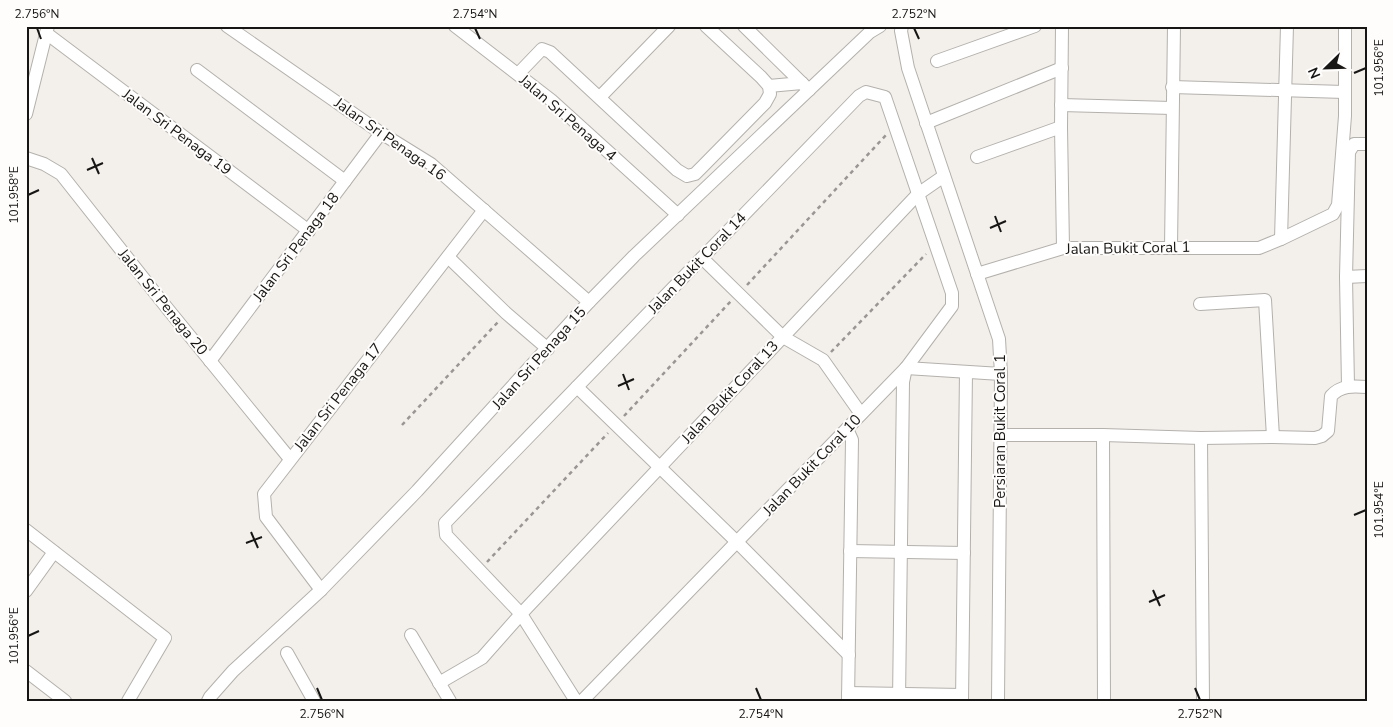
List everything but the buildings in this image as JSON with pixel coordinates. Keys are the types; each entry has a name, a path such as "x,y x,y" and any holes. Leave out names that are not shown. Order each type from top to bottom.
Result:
{"street":[{"name":"Jalan Sri Penaga 16","path":"228,26 381,133 431,164 590,302"},
{"name":"Jalan Sri Penaga 4","path":"455,26 551,100 678,215"},
{"path":"600,97 669,26"},
{"path":"518,74 542,49 550,52 677,170 687,176 696,174 765,103 770,94 768,86 706,26"},
{"path":"744,26 806,86"},
{"name":"Jalan Sri Penaga 15","path":"208,701 233,671 321,590 417,491 634,256 678,215 806,86 870,32 880,26"},
{"path":"902,29 915,26"},
{"path":"936,61 1035,26"},
{"path":"1062,26 1063,248"},
{"path":"1170,247 1174,26"},
{"path":"1282,239 1286,26"},
{"name":"Jalan Bukit Coral 1","path":"977,274 1063,248 1259,248 1333,214 1338,205 1345,116 1345,26"},
{"name":"Persiaran Bukit Coral 1","path":"902,29 908,68 999,339 1001,435 998,701"},
{"path":"26,114 47,30"},
{"name":"Jalan Sri Penaga 19","path":"47,30 309,231"},
{"path":"926,123 1062,68"},
{"path":"198,70 345,181"},
{"path":"768,86 806,86"},
{"path":"1172,87 1344,92"},
{"name":"Jalan Bukit Coral 14","path":"479,571 446,535 445,523 859,96 866,92 885,98 918,194"},
{"path":"1062,105 1172,108"},
{"path":"977,157 1061,127"},
{"name":"Jalan Sri Penaga 18","path":"210,361 381,133"},
{"path":"1348,386 1346,276 1350,152 1360,144"},
{"name":"Jalan Sri Penaga 20","path":"26,158 44,164 61,174 290,459"},
{"name":"Jalan Bukit Coral 13","path":"439,683 482,658 521,614 918,194 944,176"},
{"name":"Jalan Bukit Coral 10","path":"582,701 906,368 952,306 952,293 918,194"},
{"name":"Jalan Sri Penaga 17","path":"321,590 266,517 264,494 484,210"},
{"path":"448,257 506,313 548,348"},
{"path":"702,258 783,337 823,360 861,414"},
{"path":"1346,276 1367,276"},
{"path":"1200,304 1265,300 1273,437"},
{"path":"899,697 903,382 906,368 1001,374"},
{"path":"847,429 852,440 848,697 962,698 966,372"},
{"path":"1001,435 1315,438 1322,436 1328,431 1331,396 1338,390 1348,386 1367,387"},
{"path":"577,387 737,542 848,655"},
{"path":"1103,435 1104,701"},
{"path":"1201,438 1203,701"},
{"path":"26,530 165,638 128,701"},
{"path":"850,551 964,553"},
{"path":"26,591 54,552"},
{"path":"479,571 521,614 576,701"},
{"path":"411,635 450,701"},
{"path":"287,653 314,701"},
{"path":"26,670 66,701"}],"path":[{"path":"479,571 895,126"},
{"path":"823,360 935,245"},
{"path":"402,425 506,313"}]}
